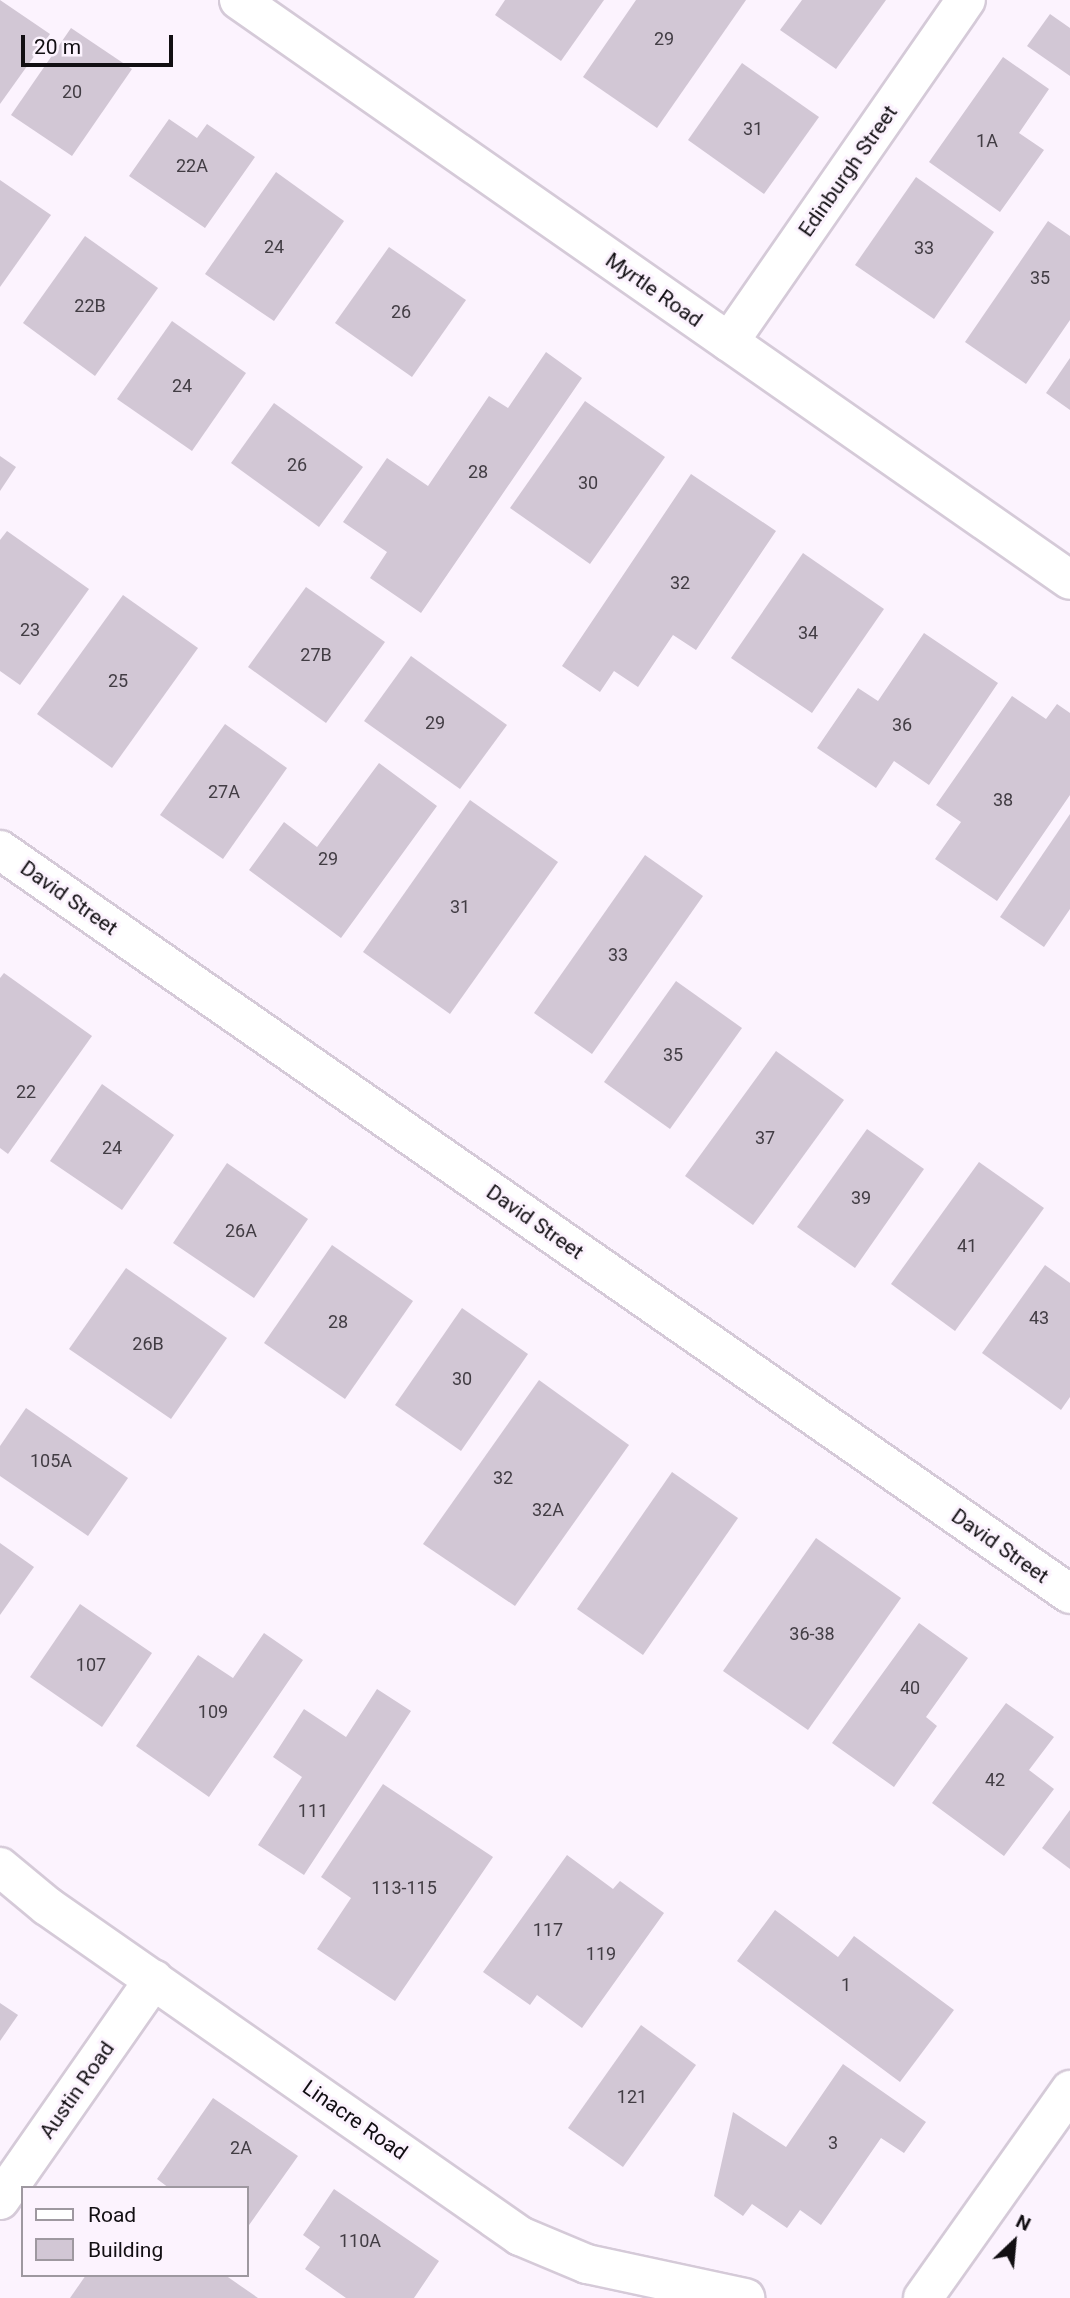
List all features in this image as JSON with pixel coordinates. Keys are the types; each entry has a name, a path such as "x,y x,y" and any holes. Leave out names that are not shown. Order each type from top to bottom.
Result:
{"street":[{"name":"Myrtle Road","path":"239,0 1070,580"},
{"name":"Edinburgh Street","path":"729,342 966,0"},
{"name":"David Street","path":"0,850 1070,1594"},
{"name":"Linacre Road","path":"0,1867 47,1906 520,2236 587,2264 745,2298"},
{"name":"Austin Road","path":"0,2200 154,1979"},
{"path":"923,2298 1070,2090"}],"building":[{"path":"0,0 50,34 0,104"},
{"path":"505,0 604,0 561,61 495,15"},
{"path":"636,0 746,0 657,128 583,77"},
{"path":"802,0 886,0 836,69 780,30"},
{"path":"1050,14 1070,28 1070,76 1027,46"},
{"path":"71,28 132,69 72,156 11,115"},
{"path":"1003,57 1049,89 1019,133 1044,150 1000,212 929,162"},
{"path":"742,63 819,117 764,194 688,140"},
{"path":"169,119 197,138 207,124 255,157 205,228 129,176"},
{"path":"276,172 344,221 274,321 205,274"},
{"path":"916,177 994,232 934,319 855,265"},
{"path":"0,180 51,215 0,287"},
{"path":"1048,221 1070,236 1070,320 1026,384 965,342"},
{"path":"85,236 158,288 95,376 23,323"},
{"path":"389,247 466,300 412,377 335,323"},
{"path":"172,321 246,373 192,451 117,399"},
{"path":"546,352 582,378 421,613 370,578 387,552 343,522 387,458 428,486 489,396 508,408"},
{"path":"1070,358 1070,410 1046,393"},
{"path":"585,401 665,457 590,564 510,508"},
{"path":"274,403 363,467 319,527 231,463"},
{"path":"0,456 16,467 0,491"},
{"path":"691,474 776,531 696,650 673,635 638,687 614,671 600,692 562,666"},
{"path":"7,531 89,589 20,685 0,671 0,540"},
{"path":"803,553 884,609 812,713 731,658"},
{"path":"306,587 385,642 326,723 248,667"},
{"path":"123,595 198,648 112,768 37,714"},
{"path":"924,633 998,683 929,785 894,761 876,788 817,748 858,688 878,701"},
{"path":"411,656 507,725 460,789 364,721"},
{"path":"1012,696 1046,719 1057,704 1070,713 1070,795 997,901 935,859 961,822 936,805"},
{"path":"225,724 287,768 223,859 160,815"},
{"path":"379,763 437,806 341,938 249,870 284,822 317,847"},
{"path":"470,800 558,862 450,1014 363,952"},
{"path":"1070,814 1070,909 1044,947 1000,917"},
{"path":"645,855 703,896 592,1054 534,1013"},
{"path":"4,973 92,1036 8,1154 0,1148 0,978"},
{"path":"676,981 742,1028 670,1129 604,1082"},
{"path":"776,1051 844,1100 753,1225 685,1176"},
{"path":"102,1084 174,1135 122,1210 50,1161"},
{"path":"867,1129 924,1169 855,1268 797,1227"},
{"path":"979,1162 1044,1208 955,1331 891,1284"},
{"path":"227,1163 308,1219 254,1298 173,1243"},
{"path":"332,1245 413,1301 345,1399 264,1343"},
{"path":"1045,1265 1070,1283 1070,1397 1061,1410 982,1353"},
{"path":"126,1268 227,1338 171,1419 69,1349"},
{"path":"462,1308 528,1354 461,1451 395,1405"},
{"path":"539,1380 629,1445 515,1606 423,1544"},
{"path":"26,1408 128,1478 88,1536 0,1476 0,1446"},
{"path":"672,1472 738,1518 643,1655 577,1609"},
{"path":"816,1538 901,1598 808,1730 723,1671"},
{"path":"0,1543 34,1567 0,1615"},
{"path":"80,1604 152,1653 102,1727 30,1677"},
{"path":"919,1623 968,1658 926,1717 937,1726 894,1787 832,1743"},
{"path":"264,1633 303,1660 209,1797 136,1746 198,1655 233,1678"},
{"path":"377,1689 411,1711 304,1875 258,1845 302,1777 273,1757 304,1709 346,1737"},
{"path":"1006,1703 1054,1737 1029,1770 1054,1789 1004,1856 932,1803"},
{"path":"383,1784 493,1857 395,2001 317,1949 351,1898 321,1877"},
{"path":"1070,1810 1070,1869 1042,1848"},
{"path":"567,1855 613,1889 620,1881 664,1913 582,2028 537,1995 530,2005 483,1972"},
{"path":"775,1910 838,1957 854,1936 954,2010 900,2082 737,1961"},
{"path":"0,2003 18,2015 0,2041"},
{"path":"641,2025 696,2065 623,2167 568,2128"},
{"path":"843,2064 926,2122 904,2153 881,2138 821,2225 800,2210 787,2228 752,2204 743,2216 714,2196 733,2112 786,2147"},
{"path":"213,2098 298,2156 248,2227 248,2186 166,2186 157,2179"},
{"path":"334,2189 439,2261 414,2298 346,2298 305,2269 320,2247 303,2235"},
{"path":"85,2277 228,2277 258,2298 70,2298"}]}
